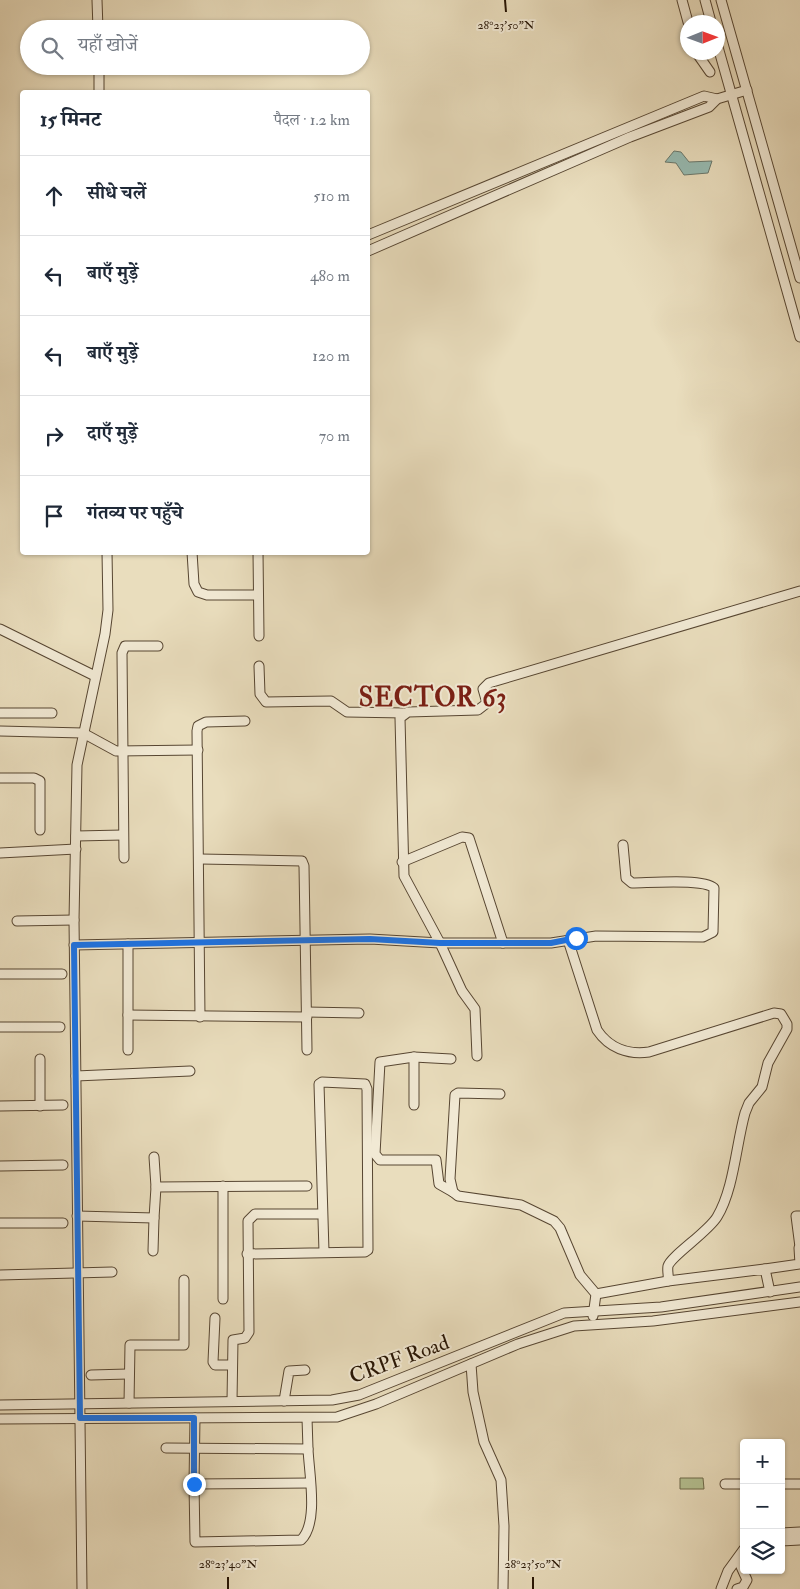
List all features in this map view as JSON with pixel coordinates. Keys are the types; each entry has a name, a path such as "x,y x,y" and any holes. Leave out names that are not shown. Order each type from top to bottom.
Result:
{"street":[{"path":"97,0 98,20"},
{"path":"682,0 686,15"},
{"path":"705,0 709,15"},
{"path":"721,0 800,278"},
{"path":"702,60 710,72"},
{"path":"721,60 800,337"},
{"path":"99,75 99,90"},
{"path":"370,234 704,96 717,99 747,90"},
{"path":"370,250 637,135 709,107 717,99"},
{"path":"82,1589 74,945 77,765 105,634 108,610 107,555"},
{"path":"192,555 194,584 198,592 207,595 258,595"},
{"path":"258,555 259,636"},
{"path":"259,666 260,694 262,700 266,702 331,701 347,712 405,713 478,710 487,702 483,694 483,688 489,683 800,591"},
{"path":"0,629 95,676"},
{"path":"124,858 122,649 130,646 158,646"},
{"path":"0,713 52,713"},
{"path":"18,713 19,731"},
{"path":"405,713 400,722 402,862 407,883 440,943 462,990 475,1008 477,1056"},
{"path":"200,1017 200,859 197,731 201,723 245,721"},
{"path":"0,731 83,733 112,750 122,751 198,750"},
{"path":"0,778 34,778 40,782 40,830"},
{"path":"76,836 123,835"},
{"path":"402,862 462,837 469,838 503,943"},
{"path":"74,945 306,939 370,939 440,943 559,943 596,936 703,937 713,932 714,888 711,885 695,883 632,883 626,878 623,845"},
{"path":"0,854 76,849"},
{"path":"200,859 302,861 304,866 306,939 307,1050"},
{"path":"17,920 74,920"},
{"path":"568,940 597,1030 613,1046 631,1053 649,1052 774,1013 783,1015 787,1024 787,1029 768,1062 762,1087 749,1103 745,1113 727,1190 719,1213 712,1225 670,1263 668,1281"},
{"path":"128,944 128,1050"},
{"path":"0,974 62,974"},
{"path":"128,1015 200,1017 360,1013"},
{"path":"0,1026 60,1027"},
{"path":"414,1057 414,1105"},
{"path":"451,1058 414,1057 380,1062 375,1154 380,1160 436,1160 439,1184 458,1196 521,1205 554,1221 560,1228 580,1274 596,1294 595,1310 590,1325"},
{"path":"40,1059 40,1106"},
{"path":"76,1076 190,1071"},
{"path":"247,1254 365,1252 369,1246 367,1089 365,1084 322,1082 318,1087 324,1252"},
{"path":"453,1192 450,1179 455,1096 458,1094 500,1094"},
{"path":"0,1106 63,1105"},
{"path":"154,1157 156,1187 154,1251"},
{"path":"0,1166 63,1165"},
{"path":"223,1186 223,1299"},
{"path":"156,1187 307,1186"},
{"path":"232,1402 231,1365 233,1340 245,1338 249,1332 247,1226 255,1214 318,1214"},
{"path":"77,1216 154,1218"},
{"path":"596,1294 668,1281 800,1264 796,1216 800,1216"},
{"path":"0,1223 62,1223"},
{"path":"765,1269 770,1292"},
{"path":"0,1275 112,1272"},
{"path":"129,1403 130,1345 184,1345 184,1280"},
{"name":"CRPF Road","path":"0,1404 332,1400 359,1395 548,1318 572,1312 595,1310 627,1311 800,1287"},
{"path":"0,1418 337,1417 550,1332 574,1326 653,1320 800,1302"},
{"path":"215,1318 213,1362 215,1365 231,1365"},
{"path":"471,1364 472,1392 484,1442 500,1480 504,1526 503,1589"},
{"path":"284,1401 289,1371 305,1370"},
{"path":"91,1375 128,1374"},
{"path":"194,1418 195,1542 301,1540 310,1528 307,1418"},
{"path":"166,1448 308,1449"},
{"path":"194,1484 310,1483"},
{"path":"725,1484 740,1484"},
{"path":"785,1484 800,1484"},
{"path":"785,1533 800,1532"},
{"path":"785,1541 800,1540"},
{"path":"721,1589 728,1571 740,1560"},
{"path":"737,1589 742,1588 747,1580 745,1574"}],"green space":[{"path":"680,1478 703,1478 704,1489 680,1489"}],"water":[{"path":"674,151 681,152 689,162 712,161 708,173 684,175 676,163 665,162"}],"district":[{"name":"SECTOR 63","path":"433,697"}],"route":[{"path":"194,1484 194,1418 80,1418 74,945 306,939 370,939 440,943 559,943 576,938"}]}
